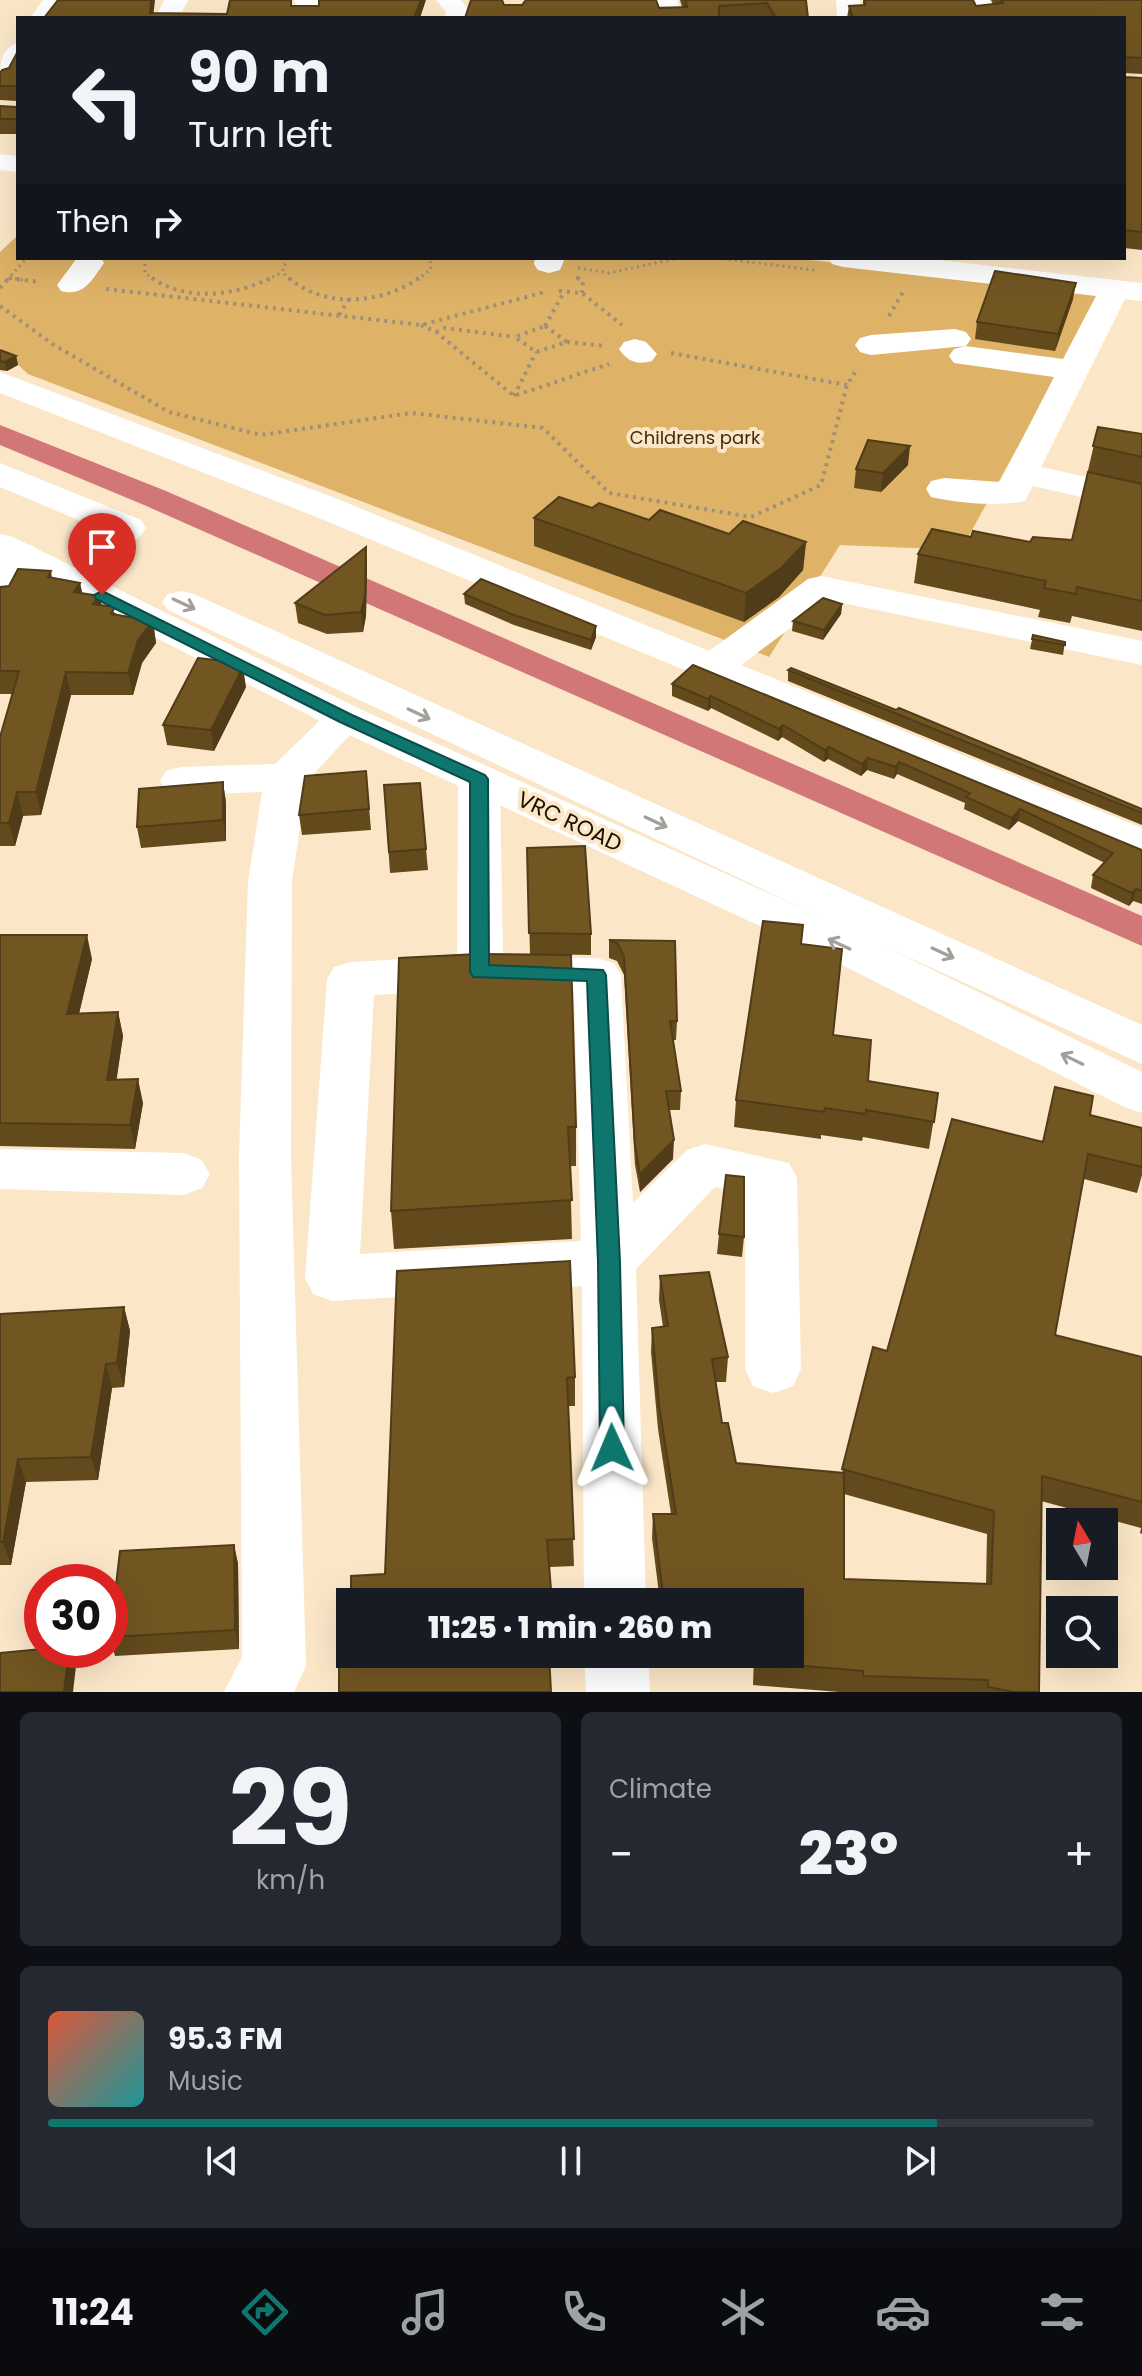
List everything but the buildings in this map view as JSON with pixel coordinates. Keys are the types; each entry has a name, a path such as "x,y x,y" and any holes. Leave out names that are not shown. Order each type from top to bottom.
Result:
{"street":[{"path":"448,0 458,11 457,16"},
{"path":"0,75 16,53"},
{"path":"862,260 917,266 1032,267"},
{"path":"944,489 1012,493 1074,370 1133,286 1006,260"},
{"path":"871,345 960,347 1074,370"},
{"path":"0,382 322,506 1142,845"},
{"path":"1021,473 1142,500"},
{"path":"0,474 128,528 88,559"},
{"path":"0,597 7,540 88,559 1142,1046"},
{"name":"VRC ROAD","path":"7,540 346,718 840,944 1142,1094"},
{"path":"714,666 821,587 1142,653"},
{"path":"256,1692 274,1666 265,1140 270,881 286,777 346,718"},
{"path":"181,781 286,777"},
{"path":"479,779 480,972"},
{"path":"615,1588 609,1262 597,975 480,972 351,979 332,1278 609,1262 705,1164 771,1178 773,1369"},
{"path":"0,1169 184,1174"},
{"path":"617,1668 618,1692"}],"path":[{"path":"0,288 25,260"},
{"path":"145,260 145,273 158,284 203,295 233,291 267,281 282,272 287,260"},
{"path":"282,272 294,286 317,295 349,299 385,295 415,285 431,269 430,260"},
{"path":"550,261 609,273 670,260"},
{"path":"0,306 54,345 169,412 261,435 411,413 543,428 609,493 751,517 821,485 847,385 917,266"},
{"path":"9,278 81,274 179,297 421,325 442,322 551,290 582,293 650,346 514,396"},
{"path":"179,297 184,292"},
{"path":"436,332 445,328 515,337 545,326 564,292"},
{"path":"339,315 349,299"},
{"path":"442,322 445,328"},
{"path":"421,325 436,332 514,396"},
{"path":"545,326 567,342"},
{"path":"515,337 536,352"},
{"path":"514,396 536,352 567,342 651,355 659,351 847,385"}],"green space":[{"name":"Childrens park","path":"16,237 16,260 809,260 1104,290 961,550 840,545 769,657 28,374 0,348 0,252"}],"waterway":[{"path":"0,434 155,498 1142,932"}],"route":[{"path":"102,595 346,718 479,779 480,972 597,975 609,1262 612,1448"}]}
